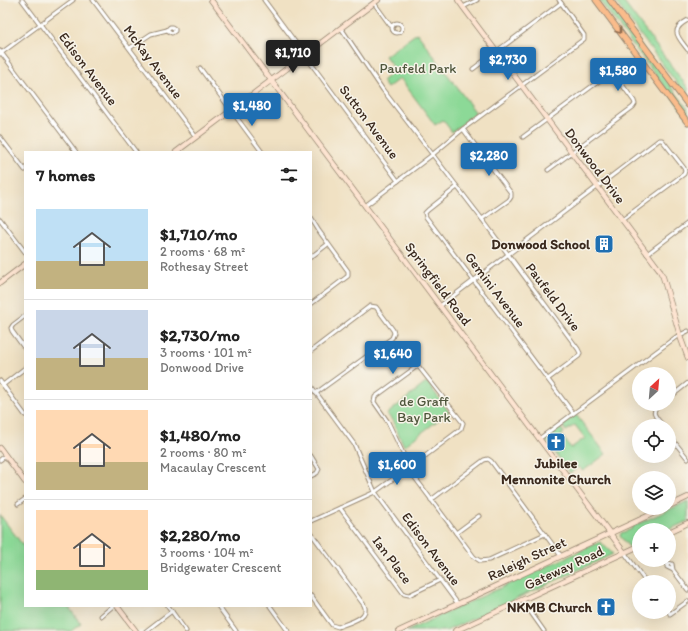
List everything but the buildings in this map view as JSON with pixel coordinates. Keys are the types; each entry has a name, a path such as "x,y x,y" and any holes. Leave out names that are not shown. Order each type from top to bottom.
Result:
{"main road":[{"path":"596,0 688,123"},
{"path":"610,0 688,105"}],"street":[{"name":"Edison Avenue","path":"22,0 135,151"},
{"path":"73,0 0,53 75,151"},
{"name":"McKay Avenue","path":"93,0 196,137"},
{"name":"Springfield Road","path":"211,0 641,575"},
{"name":"Sutton Avenue","path":"264,0 398,181"},
{"name":"Donwood Drive","path":"458,0 648,254 663,277 688,358"},
{"path":"463,7 477,0"},
{"path":"177,151 376,2 392,26"},
{"path":"365,206 432,155 463,129 585,37 560,2 473,69"},
{"path":"688,20 678,26 676,30 677,35 688,50"},
{"name":"Paufeld Drive","path":"341,28 376,80 482,219 579,351 580,353 577,357 548,379"},
{"path":"130,48 151,34 167,30"},
{"path":"200,68 261,151"},
{"path":"523,137 610,73 615,75 634,101 635,104 633,107 548,170"},
{"path":"463,129 511,193 509,200 482,219"},
{"path":"0,136 24,169"},
{"path":"440,306 659,140 665,142 685,171 682,176 622,220"},
{"name":"Gemini Avenue","path":"457,187 428,210 425,213 426,217 573,413"},
{"path":"0,219 24,251"},
{"path":"312,220 349,274 312,303"},
{"path":"648,254 688,223"},
{"path":"312,256 328,244"},
{"path":"0,282 24,265"},
{"path":"312,350 370,306 376,307 394,333 392,338 316,393"},
{"path":"24,317 13,325 11,330 24,348"},
{"path":"539,439 680,335 688,331"},
{"path":"312,521 375,492 409,468 461,429 463,423 419,367 416,367 375,397 374,402 388,422 409,468 410,471 474,557 484,561 545,534"},
{"path":"24,369 1,383 24,414"},
{"path":"676,392 688,383"},
{"name":"Edison Avenue","path":"312,387 354,444 375,492 458,604"},
{"path":"676,444 688,459"},
{"path":"0,448 24,481"},
{"path":"0,460 6,456"},
{"path":"312,457 319,466 317,473 312,476"},
{"path":"431,500 484,460 491,461 561,556"},
{"path":"676,503 688,497"},
{"path":"18,504 24,500"},
{"name":"Ian Place","path":"340,508 404,594 408,595 440,580"},
{"name":"Raleigh Street","path":"400,631 650,515"},
{"path":"456,533 479,516"},
{"path":"676,529 688,524"},
{"path":"312,534 364,605 366,612 362,616 338,628 332,625 312,597"},
{"name":"Gateway Road","path":"455,631 632,549"},
{"path":"673,570 688,590"},
{"path":"522,600 544,631"},
{"path":"676,609 688,601"},
{"path":"101,616 112,607"},
{"path":"118,607 136,631"},
{"path":"169,607 186,631"},
{"path":"219,607 236,631"},
{"path":"271,607 288,631"},
{"path":"146,631 172,612"}],"green space":[{"path":"599,0 606,0 688,109 688,118"},
{"path":"614,0 622,0 688,88 688,98"},
{"name":"Paufeld Park","path":"417,33 476,113 452,132 443,120 435,125 400,78 387,88 382,81 395,70 385,56"},
{"name":"de Graff Bay Park","path":"427,382 449,412 404,446 392,420 387,414"},
{"path":"575,415 606,454 583,471 579,467 570,473 545,439 560,427 564,433 561,435 571,448 585,438 575,425 566,431 562,425"},
{"path":"688,501 688,521 676,526 676,523 640,523 657,515 676,515 676,506"},
{"path":"0,515 24,547 24,607 69,607 81,624 71,631 0,631"},
{"path":"632,529 632,546 629,547 620,536 621,533"},
{"path":"600,542 613,554 446,631 407,631"}],"place":[{"name":"Donwood School","path":"604,244"},
{"name":"Jubilee Mennonite Church","path":"556,442"},
{"name":"NKMB Church","path":"606,607"}]}
